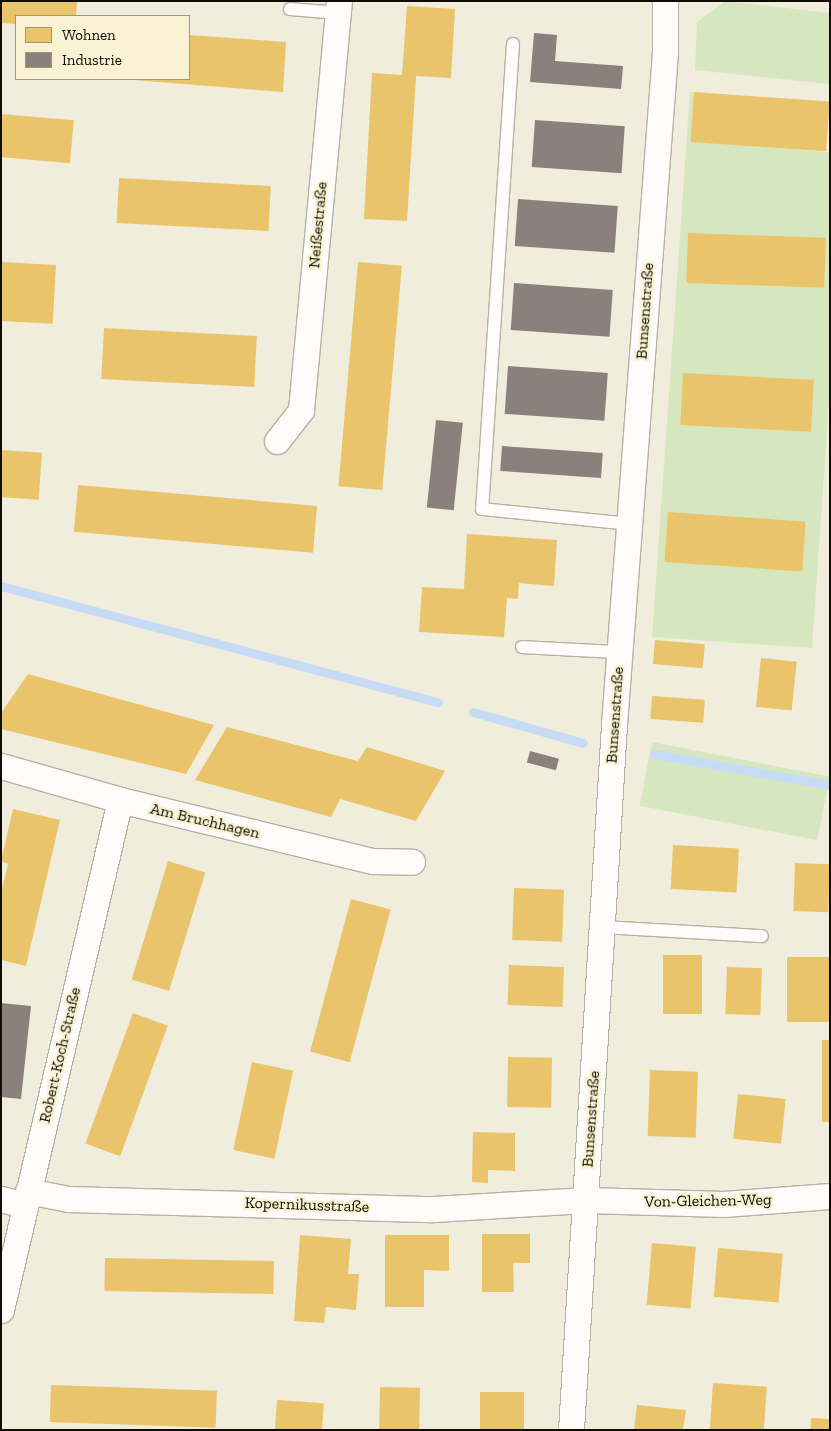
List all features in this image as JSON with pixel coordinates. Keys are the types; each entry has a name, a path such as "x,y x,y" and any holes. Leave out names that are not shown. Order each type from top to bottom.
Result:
{"street":[{"name":"Bunsenstraße","path":"571,1430 604,927 619,652 665,52 665,1"},
{"name":"Neißestraße","path":"277,441 301,410 338,7"},
{"name":"Am Bruchhagen","path":"1,766 120,800 373,861 412,862"},
{"name":"Robert-Koch-Straße","path":"1,1310 18,1198 120,800"},
{"name":"Von-Gleichen-Weg","path":"586,1200 724,1204 830,1196"},
{"name":"Kopernikusstraße","path":"18,1198 433,1209 586,1200"}],"lane":[{"path":"290,9 338,7"},
{"path":"513,44 482,509 629,524"},
{"path":"522,647 619,652"},
{"path":"604,927 762,936"}],"green space":[{"path":"725,1 830,13 829,84 695,70 697,22"},
{"path":"690,92 694,92 691,141 829,152 830,145 830,388 812,648 652,637"},
{"path":"652,742 830,777 817,840 640,806"}],"building: Wohnen":[{"path":"1,1 77,1 76,15 15,15 15,24 1,23"},
{"path":"407,6 455,9 451,78 416,76 407,221 364,219 372,73 402,75"},
{"path":"190,35 286,42 283,92 133,80 190,80"},
{"path":"694,92 830,101 826,151 691,142"},
{"path":"1,114 74,120 70,163 1,157"},
{"path":"119,178 271,186 268,231 117,223"},
{"path":"688,233 826,238 824,288 686,283"},
{"path":"1,262 56,265 53,324 1,321"},
{"path":"358,262 402,266 382,490 338,486"},
{"path":"104,328 257,336 254,387 101,379"},
{"path":"683,373 814,380 811,432 680,425"},
{"path":"1,450 42,453 39,500 1,497"},
{"path":"78,485 317,506 313,553 74,532"},
{"path":"668,512 806,522 802,572 665,562"},
{"path":"467,534 557,540 554,586 519,583 518,599 507,598 504,637 419,632 422,587 464,589"},
{"path":"655,640 705,644 703,668 653,664"},
{"path":"761,658 797,662 792,710 756,707"},
{"path":"28,674 214,725 186,774 1,729 1,713"},
{"path":"652,696 705,700 703,723 650,719"},
{"path":"227,727 358,761 367,747 445,771 416,821 340,799 331,817 195,780"},
{"path":"13,809 60,820 26,966 1,960 1,893 8,864 1,861"},
{"path":"673,845 739,848 737,892 671,889"},
{"path":"168,861 205,872 169,991 132,980"},
{"path":"795,863 830,864 828,912 793,911"},
{"path":"514,888 564,890 562,942 512,940"},
{"path":"351,899 391,910 350,1062 310,1052"},
{"path":"663,955 702,955 702,1014 663,1014"},
{"path":"787,957 830,957 830,1022 787,1022"},
{"path":"509,965 564,967 563,1007 508,1005"},
{"path":"727,967 762,968 760,1015 725,1014"},
{"path":"133,1013 168,1026 120,1156 85,1144"},
{"path":"822,1040 830,1040 830,1122 822,1122"},
{"path":"508,1057 552,1058 551,1108 507,1107"},
{"path":"252,1062 293,1071 274,1159 233,1150"},
{"path":"650,1070 698,1072 696,1138 648,1136"},
{"path":"738,1094 786,1099 781,1144 733,1139"},
{"path":"473,1132 515,1133 515,1171 488,1170 488,1183 472,1182"},
{"path":"482,1234 530,1234 530,1263 513,1263 514,1292 482,1292"},
{"path":"300,1235 351,1239 348,1274 359,1274 356,1310 326,1307 324,1323 294,1321"},
{"path":"385,1235 449,1235 449,1271 424,1270 424,1307 385,1307"},
{"path":"652,1243 696,1247 690,1309 647,1305"},
{"path":"718,1248 783,1254 778,1302 714,1297"},
{"path":"105,1258 274,1261 273,1294 104,1291"},
{"path":"713,1383 767,1387 764,1430 710,1430"},
{"path":"51,1385 217,1391 216,1428 50,1422"},
{"path":"380,1387 420,1388 419,1430 379,1430"},
{"path":"480,1392 524,1392 524,1430 480,1430"},
{"path":"277,1400 324,1403 322,1430 275,1430"},
{"path":"637,1405 686,1410 683,1430 634,1430"},
{"path":"811,1418 830,1419 829,1430 810,1430"}],"building: Industrie":[{"path":"534,33 557,35 555,61 623,66 621,89 530,82"},
{"path":"535,120 625,126 622,173 532,167"},
{"path":"518,199 618,206 614,253 515,246"},
{"path":"514,283 613,290 609,337 511,330"},
{"path":"508,366 608,373 604,421 505,414"},
{"path":"436,420 463,423 454,510 427,508"},
{"path":"502,446 603,453 601,478 500,471"},
{"path":"530,751 559,759 556,770 527,763"},
{"path":"1,1003 31,1006 21,1099 1,1097"}],"waterway":[{"path":"1,586 438,702"},
{"path":"473,712 583,743"},
{"path":"654,754 830,785"}]}
